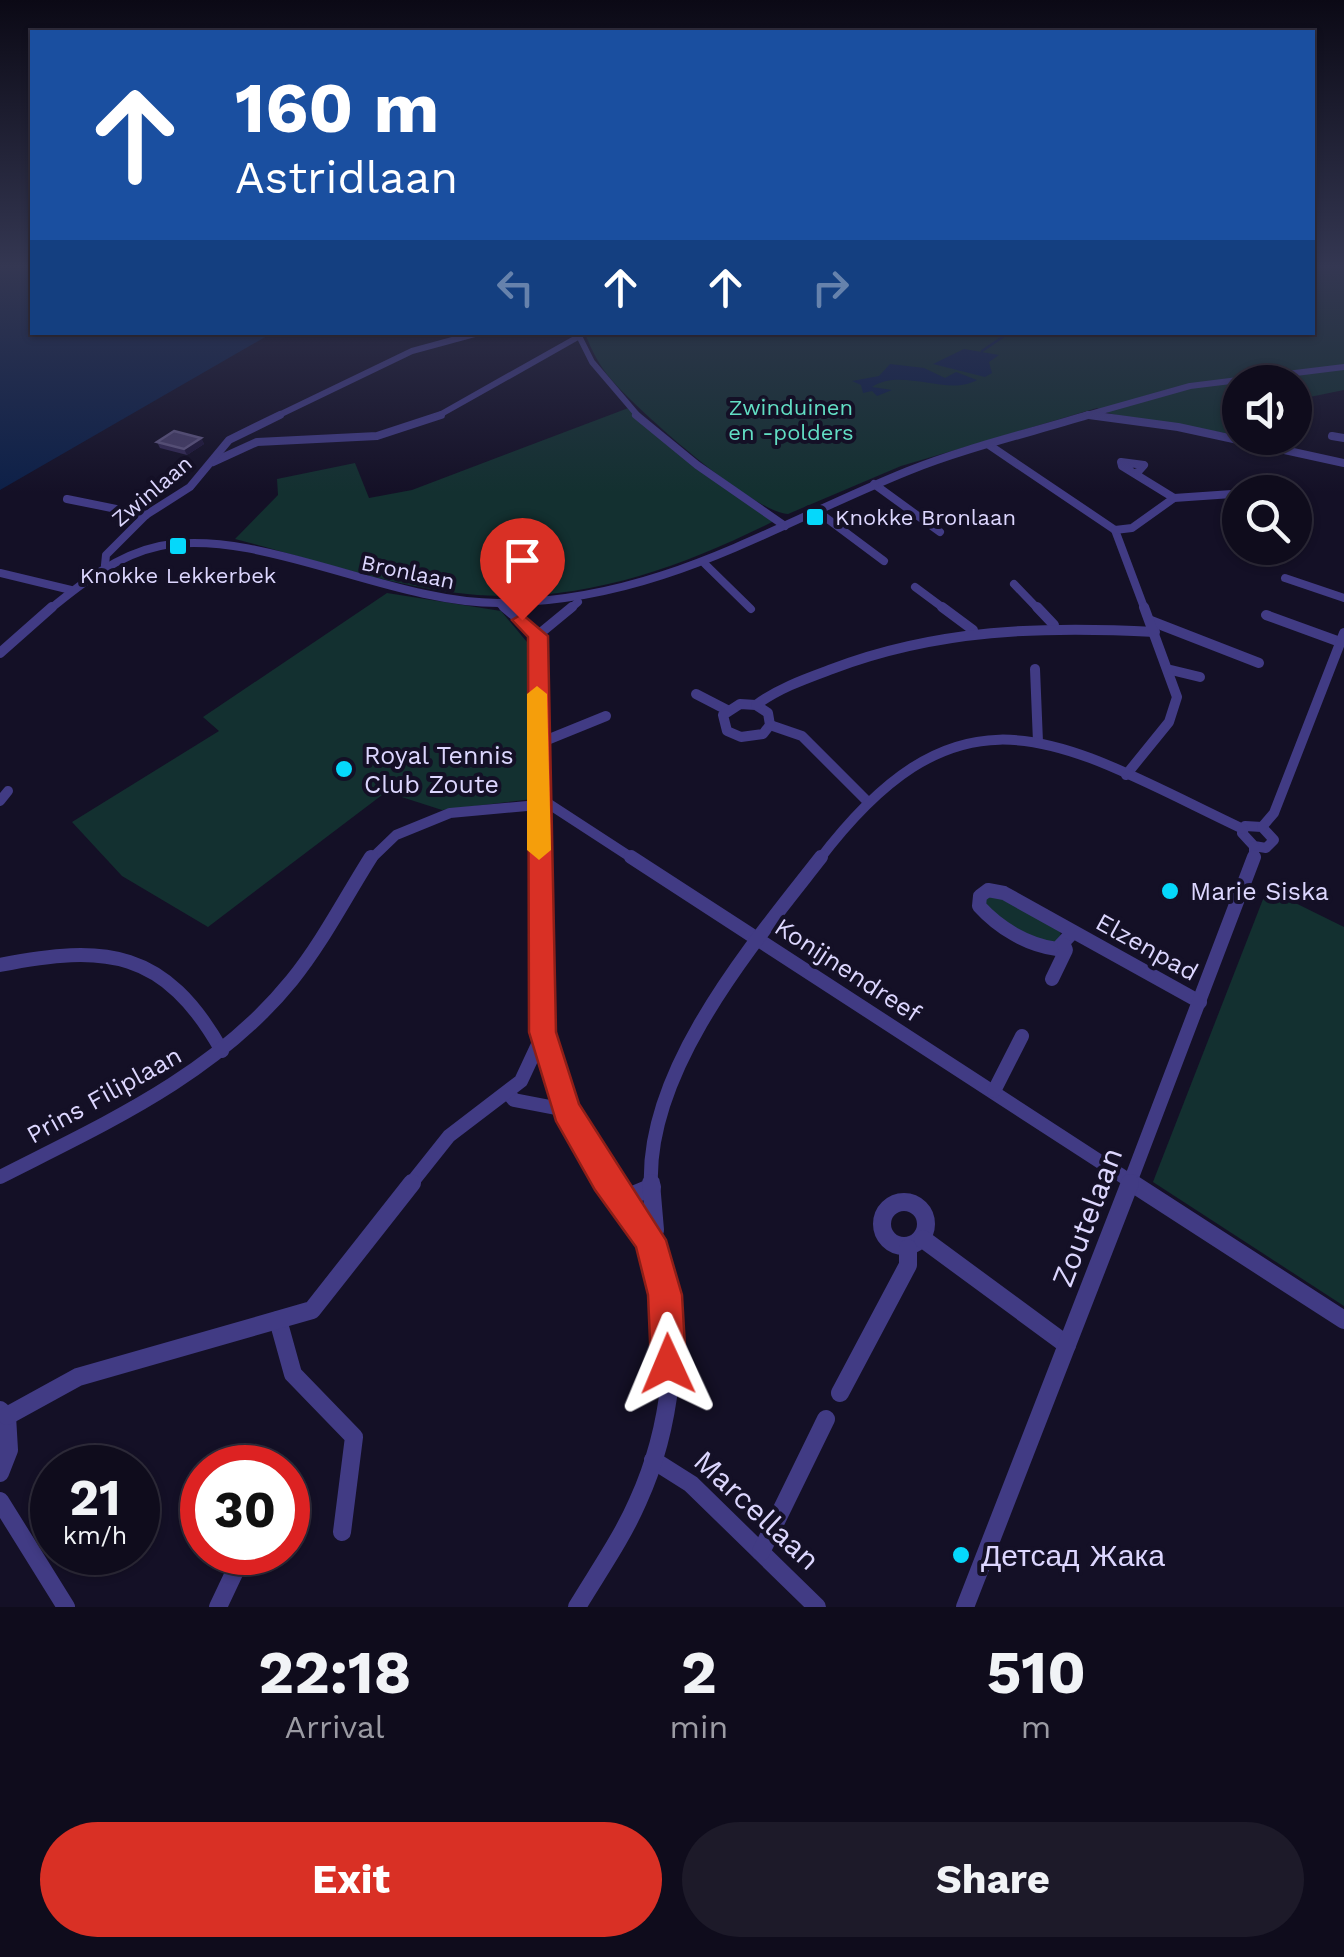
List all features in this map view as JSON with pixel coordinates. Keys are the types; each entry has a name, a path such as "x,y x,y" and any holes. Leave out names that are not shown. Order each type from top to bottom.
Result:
{"street":[{"path":"224,443 412,351 441,343"},
{"path":"212,462 237,448 282,436 358,438 403,428 482,398 566,343"},
{"path":"583,343 601,375 630,407 688,458 785,526"},
{"path":"1090,415 1190,386 1344,367"},
{"name":"Bronlaan","path":"106,565 164,546 208,542 418,596 498,604 586,598 706,564 874,484 1090,415 1178,427 1344,463"},
{"path":"1332,436 1344,438"},
{"path":"224,443 237,448"},
{"name":"Zwinlaan","path":"106,565 106,555 146,515 181,494 212,462 224,443"},
{"path":"989,445 1115,530 1171,670 1177,697 1172,716 1126,775"},
{"path":"1136,474 1174,498"},
{"path":"874,484 940,532"},
{"path":"1115,530 1132,528 1174,498 1222,495"},
{"path":"67,498 146,515"},
{"path":"817,511 884,560"},
{"path":"706,564 750,609"},
{"path":"0,653 71,590 106,565"},
{"path":"0,573 71,590"},
{"path":"1285,578 1344,598"},
{"path":"1014,584 1054,625"},
{"path":"915,587 973,630"},
{"path":"577,1607 639,1500 653,1460 667,1388 670,1339 665,1295 650,1240 566,1110 542,1032 536,744 538,636 557,616 586,598"},
{"path":"498,604 538,636"},
{"path":"1266,615 1342,637"},
{"path":"727,710 740,704 756,705 884,647 973,630 1054,625 1153,626 1259,662"},
{"name":"Zoutelaan","path":"965,1607 1254,864 1254,846 1266,848 1274,844 1272,835 1262,827 1274,813 1342,637"},
{"path":"1035,669 1038,742"},
{"path":"1171,670 1200,677"},
{"path":"696,694 727,710"},
{"path":"727,710 724,726 740,738 763,734 770,725 768,713 756,705"},
{"path":"536,744 606,716"},
{"path":"770,725 802,736 866,800"},
{"path":"650,1240 654,1230 653,1148 671,1092 704,1026 758,938 866,800 903,772 946,751 986,739 1038,742 1077,753 1243,829 1262,827"},
{"name":"Konijnendreef","path":"538,804 559,808 1344,1320"},
{"name":"Prins Filiplaan","path":"0,1177 154,1098 222,1051 292,980 380,848 433,818 538,804"},
{"path":"1243,829 1244,838 1254,846"},
{"name":"Elzenpad","path":"1073,932 1058,950 1042,947 987,916 979,906 980,896 988,890 1004,893 1200,1002"},
{"path":"1052,979 1066,950 1064,945"},
{"path":"0,965 87,951 134,959 169,982 222,1051"},
{"path":"0,1473 9,1450 4,1413 78,1377 312,1310 449,1136 508,1094 528,1071 542,1032"},
{"path":"994,1091 1022,1036"},
{"path":"508,1094 514,1100 566,1110"},
{"path":"621,1200 652,1188"},
{"path":"840,1393 916,1243 1067,1345"},
{"path":"278,1320 279,1348 292,1378 354,1437 342,1532"},
{"path":"761,1552 826,1419"},
{"name":"Marcellaan","path":"653,1460 691,1484 817,1607"},
{"path":"0,1501 66,1607"},
{"path":"218,1607 233,1575"}],"green space":[{"name":"Zwinduinen en -polders","path":"589,343 1344,343 1344,390 1312,397 1312,365 1222,365 1222,433 1144,421 1097,408 901,466 788,514 771,509 721,477 664,431 606,373"},
{"path":"631,407 688,458 776,520 702,554 626,580 548,594 508,596 408,585 235,539 278,495 277,479 355,463 369,498 412,490"},
{"name":"Royal Tennis Club Zoute","path":"387,593 501,611 527,642 527,746 533,799 442,810 386,792 208,927 122,876 72,822 219,731 203,717"},
{"path":"1267,889 1344,927 1344,1306 1153,1182"},
{"path":"990,893 1060,929 1061,941 1044,944 989,913 983,898"}],"water":[{"path":"0,343 255,343 0,490"},
{"path":"964,349 999,355 989,362 992,373 985,377 933,364"},
{"path":"890,364 924,368 945,378 956,372 977,380 952,385 911,380 884,382 872,387 892,390 877,396 872,391 863,393 861,385 852,381 879,376"}],"building":[{"path":"174,431 201,438 184,449 157,442"}],"waterway":[{"path":"982,351 994,343"}],"slow traffic":[{"path":"537,694 539,850"}],"place":[{"name":"Knokke Bronlaan","path":"815,517"},
{"name":"Knokke Lekkerbek","path":"178,546"},
{"name":"Royal Tennis Club Zoute","path":"344,769"},
{"name":"Marie Siska","path":"1170,891"},
{"name":"Детсад Жака","path":"961,1555"}],"route":[{"path":"522,620 538,636 536,744 542,1032 566,1110 606,1180 650,1240 665,1295 670,1339 668,1364"}]}
